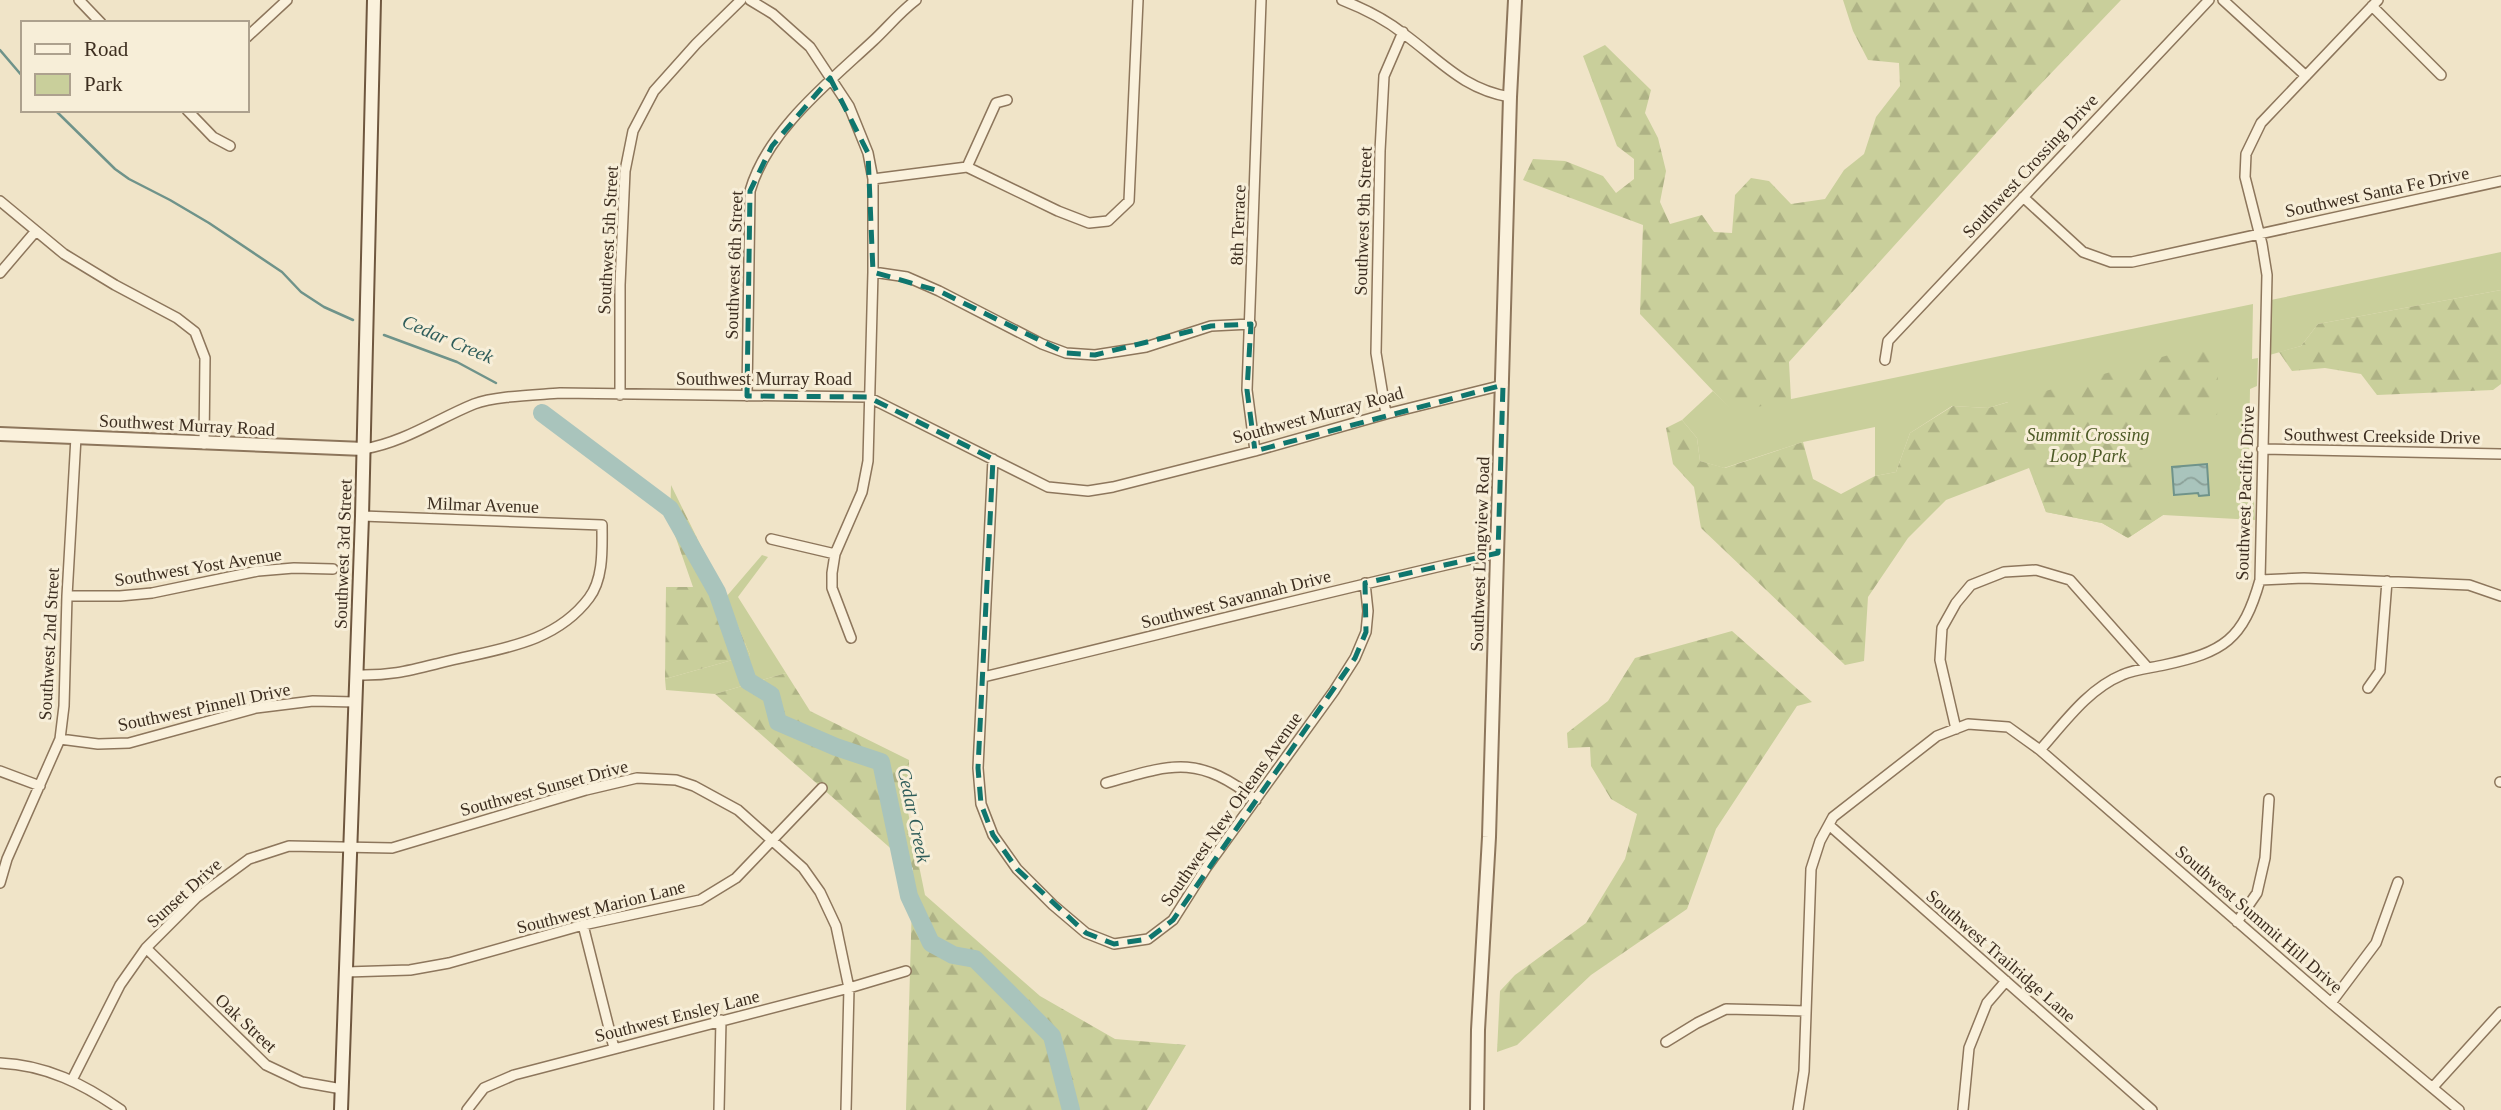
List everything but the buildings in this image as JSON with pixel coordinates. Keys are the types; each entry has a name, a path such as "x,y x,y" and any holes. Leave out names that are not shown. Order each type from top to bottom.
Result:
{"street":[{"path":"79,0 99,21"},
{"path":"248,36 287,0"},
{"name":"Southwest 3rd Street","path":"341,1110 364,449 374,0"},
{"name":"Southwest 5th Street","path":"620,395 620,285 625,171 633,131 654,91 741,0"},
{"path":"750,0 773,14 810,47 849,106 868,153 873,179 868,461 862,492 835,554 832,588 852,638"},
{"name":"Southwest 6th Street","path":"747,396 750,191 755,171 772,146 830,78 916,0"},
{"path":"873,179 967,167 1089,223 1108,221 1129,201 1138,0"},
{"name":"8th Terrace","path":"1255,451 1247,390 1261,0"},
{"path":"1342,0 1369,11 1403,32 1469,84 1489,93 1510,97"},
{"name":"Southwest Longview Road","path":"1477,1110 1478,1030 1489,837 1515,0"},
{"name":"Southwest Crossing Drive","path":"1885,360 1888,341 2209,0"},
{"path":"2223,0 2306,76"},
{"path":"2259,234 2245,177 2246,154 2261,123 2375,3 2441,75"},
{"name":"Southwest 9th Street","path":"1386,414 1376,353 1380,151 1384,76 1403,32"},
{"path":"967,167 996,103 1007,100"},
{"path":"189,112 213,137 230,146"},
{"name":"Southwest Santa Fe Drive","path":"2023,197 2083,252 2111,262 2132,262 2501,181"},
{"path":"0,201 64,254 177,318 195,332 205,358 204,444"},
{"path":"0,273 35,232"},
{"name":"Southwest Pacific Drive","path":"2040,750 2098,688 2124,674 2193,659 2221,647 2244,624 2260,580 2267,279 2259,234"},
{"path":"873,272 907,277 1042,344 1066,353 1095,355 1146,347 1211,326 1251,324"},
{"name":"Southwest Murray Road","path":"0,434 364,449 402,439 477,403 560,393 868,397 1048,486 1088,491 1114,487 1255,451 1503,385"},
{"name":"Southwest 2nd Street","path":"0,883 7,859 60,739 64,706 76,437"},
{"name":"Southwest Creekside Drive","path":"2262,449 2501,454"},
{"name":"Southwest New Orleans Avenue","path":"993,459 978,768 981,804 993,835 1017,869 1086,933 1114,944 1148,939 1173,920 1206,868 1355,658 1366,632 1368,611 1365,583"},
{"name":"Milmar Avenue","path":"356,675 382,676 412,671 520,645 546,634 578,611 591,596 601,564 602,525 362,516"},
{"path":"771,539 835,554"},
{"name":"Southwest Savannah Drive","path":"982,677 1497,553"},
{"name":"Southwest Yost Avenue","path":"67,596 152,593 258,571 333,569"},
{"path":"1956,729 1940,660 1942,628 1956,603 1971,585 2004,572 2036,570 2070,580 2148,668"},
{"path":"2260,580 2304,578 2469,585 2501,596"},
{"path":"2368,688 2380,671 2387,581"},
{"name":"Southwest Pinnell Drive","path":"60,739 98,744 129,743 256,708 313,701 355,702"},
{"path":"1798,1110 1804,1071 1811,869 1833,817 1937,736 1968,724 2007,727 2040,750"},
{"name":"Southwest Summit Hill Drive","path":"2040,750 2331,1003 2459,1110"},
{"path":"1106,783 1160,768 1206,769 1231,780 1256,800"},
{"path":"0,771 40,786"},
{"name":"Southwest Sunset Drive","path":"350,848 392,848 586,790 637,778 676,780 694,786 738,810 803,868 820,892 836,926 849,988 846,1110"},
{"name":"Southwest Marion Lane","path":"346,972 410,970 449,963 583,925 700,900 736,878 822,788"},
{"path":"2237,922 2257,893 2265,858 2269,799"},
{"name":"Southwest Trailridge Lane","path":"1829,825 2152,1110"},
{"name":"Sunset Drive","path":"72,1080 120,985 146,948 196,898 249,859 289,846 350,848"},
{"path":"2331,1003 2376,943 2398,882"},
{"path":"583,925 614,1048"},
{"name":"Oak Street","path":"146,948 266,1065 302,1082 342,1089"},
{"name":"Southwest Ensley Lane","path":"467,1110 484,1088 514,1075 906,971"},
{"path":"1963,1110 1969,1048 1987,1003 2006,981"},
{"path":"1666,1042 1726,1009 1806,1011"},
{"path":"2433,1087 2501,1012"},
{"path":"719,1110 721,1020"},
{"path":"0,1063 20,1064 52,1072 72,1080 121,1110"}],"highlighted area":[{"path":"830,78 868,153 873,272 939,291 1066,353 1095,355 1211,326 1251,324 1247,390 1255,451 1503,385 1498,553 1365,583 1366,632 1355,658 1173,920 1148,939 1114,944 1086,933 1017,869 993,835 981,804 978,768 993,459 868,397 747,396 750,191 772,146"}],"green space":[{"path":"1843,0 2121,0 2035,90 1789,362 1791,400 1733,412 1640,314 1643,225 1523,180 1533,159 1565,161 1603,176 1616,193 1634,179 1634,159 1617,146 1583,56 1605,45 1651,90 1645,113 1658,138 1666,171 1660,202 1670,224 1702,215 1714,232 1732,233 1735,195 1751,178 1769,181 1791,204 1825,199 1844,170 1864,154 1876,117 1900,86 1899,63 1868,60 1853,31"},
{"path":"2501,252 2501,290 2318,324 2301,346 2266,356 2266,301"},
{"path":"2501,290 2501,384 2493,390 2377,395 2361,374 2325,368 2292,371 2279,352 2301,346 2318,324"},
{"name":"Summit Crossing Loop Park","path":"2253,304 2252,359 2258,358 2257,386 2250,389 2248,500 2254,500 2255,520 2163,515 2128,538 2102,523 2046,512 2008,402 1988,408 1952,406 1910,433 1896,472 1875,476 1875,427 1803,442 1724,468 1700,461 1697,438 1682,420 1713,391 1733,411"},
{"name":"Summit Crossing Loop Park","path":"2196,347 2226,351 2233,360 2218,372 2217,419 2145,422 2142,457 2163,515 2128,538 2102,523 2046,512 2029,468 1946,500 1908,538 1868,597 1864,661 1845,665 1701,528 1694,487 1673,464 1666,428 1682,420 1697,438 1700,461 1725,468 1803,442 1813,479 1841,494 1875,476 1896,472 1910,433 1953,406 1988,408"},
{"path":"671,485 726,597 750,655 665,679 666,587 693,587 670,521"},
{"path":"762,555 768,557 738,597 786,673 715,694 666,690 665,679 750,655 726,597"},
{"path":"1732,631 1812,702 1797,706 1716,829 1687,909 1591,975 1517,1045 1497,1052 1500,991 1515,975 1586,923 1625,859 1637,814 1611,799 1591,766 1590,747 1568,748 1567,733 1608,701 1635,658"},
{"path":"786,673 810,711 909,760 908,812 925,895 1040,996 1115,1039 1186,1045 1147,1110 906,1110 913,868 715,694"}],"water":[{"path":"2207,464 2209,495 2174,495 2172,467"}],"waterway":[{"path":"0,50 21,75"},
{"path":"57,112 115,169 129,179 209,223 282,272 301,292 324,307 353,320"},
{"name":"Cedar Creek","path":"384,335 457,362 496,383"},
{"name":"Cedar Creek","path":"542,413 670,509 717,592 748,681 771,695 778,722 836,747 881,762 909,896 931,943 953,955 975,959 1052,1036 1071,1110"}]}
